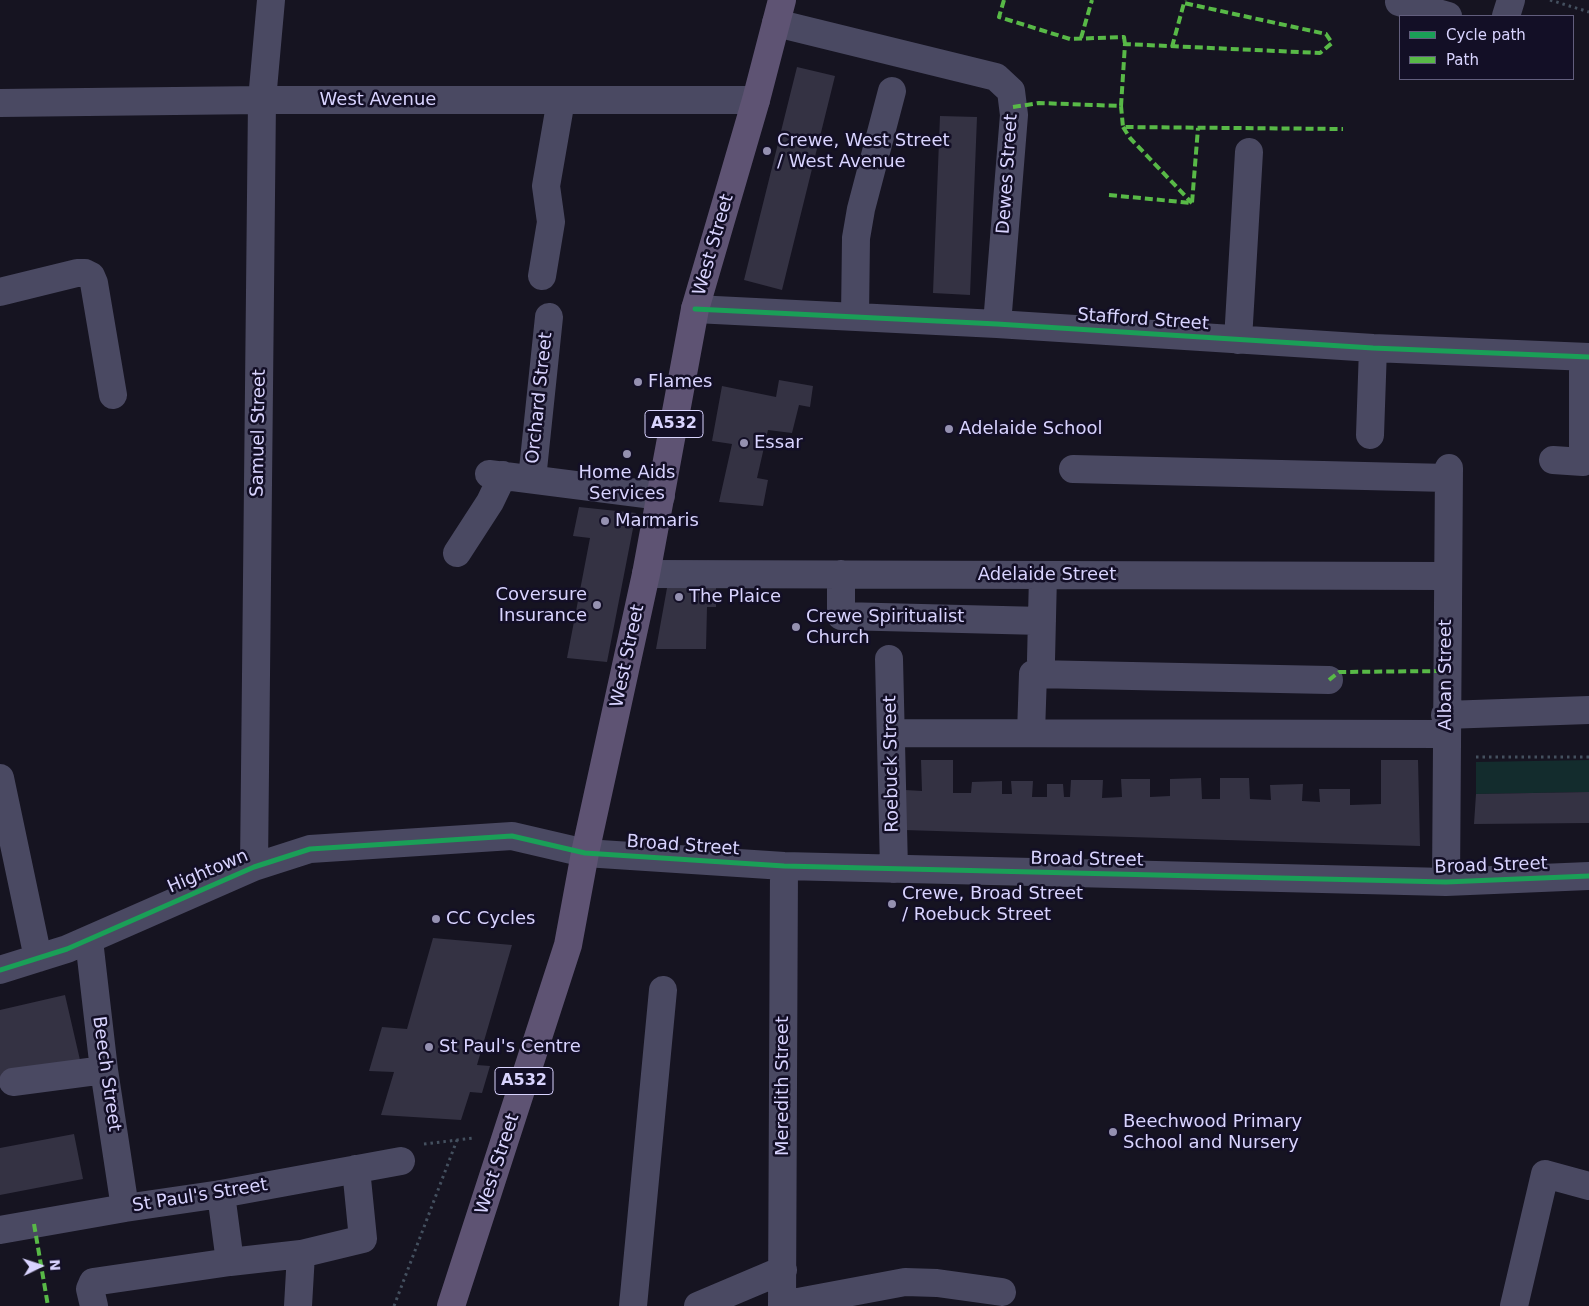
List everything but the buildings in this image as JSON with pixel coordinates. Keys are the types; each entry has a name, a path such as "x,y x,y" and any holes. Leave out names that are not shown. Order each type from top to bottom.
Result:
{"main road":[{"name":"West Street","path":"452,1306 568,945 585,853 646,574 695,309 756,100 779,12"}],"street":[{"name":"Samuel Street","path":"254,866 262,100 271,0"},
{"path":"1506,15 1511,0"},
{"path":"1400,2 1445,15"},
{"name":"Dewes Street","path":"779,12 996,77 1011,91 1014,115 997,324"},
{"path":"855,317 856,238 861,210 892,92"},
{"name":"West Avenue","path":"0,103 262,100 756,100"},
{"path":"542,276 551,222 546,186 561,100"},
{"path":"1238,340 1249,152"},
{"path":"0,292 77,273 85,273 91,276 94,283 113,395"},
{"name":"Stafford Street","path":"695,309 997,324 1373,348 1586,357"},
{"name":"Orchard Street","path":"532,479 549,317"},
{"path":"1370,435 1373,348"},
{"path":"1553,460 1583,462 1586,357"},
{"name":"Alban Street","path":"1073,469 1449,473 1445,736 1446,882"},
{"name":"Orchard Street","path":"457,553 490,502 496,474 661,496"},
{"name":"Adelaide Street","path":"646,574 1447,576"},
{"path":"842,574 841,616 1042,621"},
{"path":"1041,660 1042,575"},
{"name":"Roebuck Street","path":"889,659 894,869"},
{"path":"1031,733 1033,674 1329,680"},
{"path":"892,733 1445,736 1589,710"},
{"path":"0,778 38,958"},
{"name":"Hightown","path":"0,970 89,940 254,866 310,849 512,836 585,853"},
{"name":"Broad Street","path":"585,853 784,866 1446,882 1589,876"},
{"name":"Meredith Street","path":"782,1306 784,866"},
{"name":"Beech Street","path":"89,940 104,1070 125,1208"},
{"path":"633,1306 663,990"},
{"path":"13,1082 104,1070"},
{"name":"St Paul's Street","path":"0,1230 125,1208 221,1194 401,1161"},
{"path":"94,1306 90,1289 94,1282 230,1262 301,1254 363,1239 356,1169"},
{"path":"1514,1306 1545,1174 1589,1186"},
{"path":"221,1194 230,1262"},
{"path":"298,1306 301,1254"},
{"path":"698,1306 783,1270"},
{"path":"782,1306 905,1282 937,1283 1002,1292"}],"path":[{"path":"1550,0 1589,12"},
{"path":"1445,736 1589,758"},
{"path":"401,1161 408,1146 507,1134"},
{"path":"394,1306 457,1140"}],"green space":[{"path":"1589,760 1589,792 1476,794 1476,762"}],"marked path":[{"path":"1004,0 999,17 1070,39 1124,37 1125,44"},
{"path":"1081,38 1092,0"},
{"path":"1121,106 1125,44 1320,53 1332,43 1326,34 1184,3 1185,0"},
{"path":"1172,47 1184,3"},
{"path":"1013,107 1039,103 1121,106 1123,127 1343,129"},
{"path":"1123,127 1130,138 1192,203"},
{"path":"1109,195 1192,203 1198,128"},
{"path":"1329,680 1339,672 1446,671"},
{"path":"34,1224 48,1306"}],"cycle path":[{"path":"695,309 997,324 1373,348 1589,357"},
{"path":"0,970 67,949 254,867 310,849 512,836 585,853 784,866 1446,882 1589,876"}],"place":[{"name":"Crewe, West Street / West Avenue","path":"767,151"},
{"name":"Flames","path":"638,382"},
{"name":"Adelaide School","path":"949,429"},
{"name":"Essar","path":"744,443"},
{"name":"Home Aids Services","path":"627,454"},
{"name":"Marmaris","path":"605,521"},
{"name":"The Plaice","path":"679,597"},
{"name":"Coversure Insurance","path":"597,605"},
{"name":"Crewe Spiritualist Church","path":"796,627"},
{"name":"Crewe, Broad Street / Roebuck Street","path":"892,904"},
{"name":"CC Cycles","path":"436,919"},
{"name":"St Paul's Centre","path":"429,1047"},
{"name":"Beechwood Primary School and Nursery","path":"1113,1132"}]}
